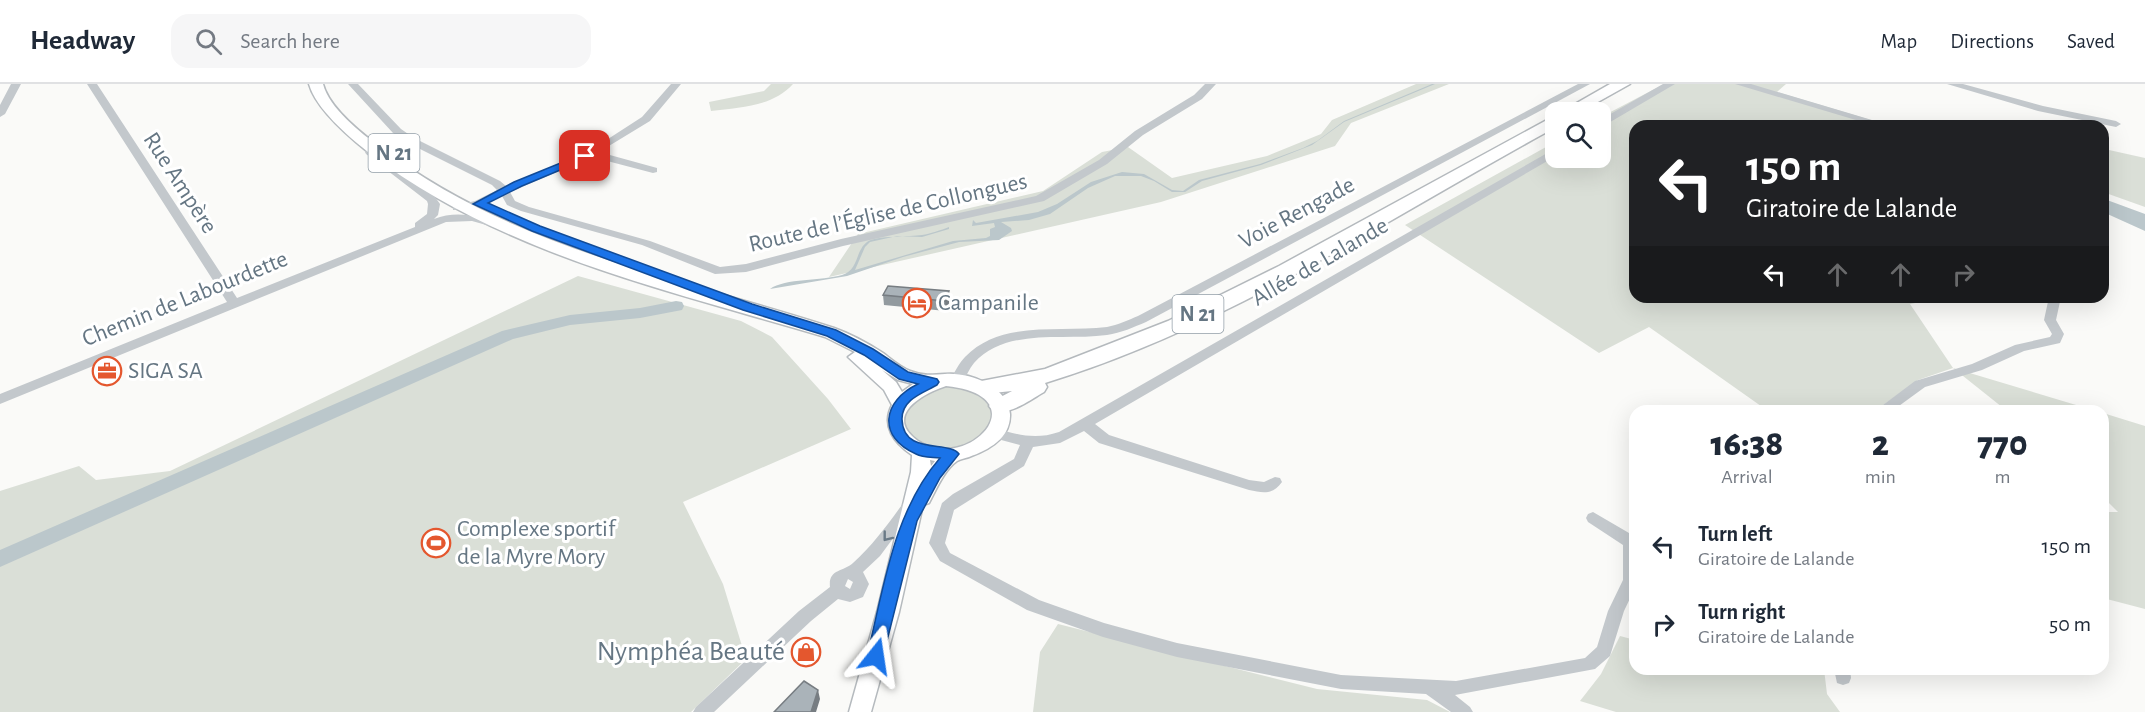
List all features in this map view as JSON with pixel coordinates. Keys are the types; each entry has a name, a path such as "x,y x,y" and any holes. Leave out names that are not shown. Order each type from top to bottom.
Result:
{"highway":[{"path":"1588,102 1622,84"},
{"path":"1605,102 1637,84"},
{"name":"N 21","path":"983,387 1006,386 1062,371 1198,314 1305,259 1545,126"},
{"name":"N 21","path":"1000,406 1035,387 1168,337 1234,307 1545,136"}],"main road":[{"name":"N 21","path":"316,84 319,95 371,148 406,174 461,207 593,262 748,307 851,342 904,376 932,382"},
{"name":"N 21","path":"324,84 360,124 406,164 478,204 748,307"},
{"name":"N 21","path":"798,323 845,347 868,365 890,386 900,403"},
{"path":"957,380 983,387 994,395 1000,406 1000,424 995,433 979,446 952,454 921,451 901,437 896,426 895,414 900,403 908,394 932,382 957,380"},
{"path":"860,712 888,612 921,472 921,451"},
{"path":"909,521 935,474 952,454"}],"street":[{"path":"0,114 16,84"},
{"name":"Rue Ampère","path":"92,84 234,304"},
{"path":"353,84 398,131 410,140 496,183 504,191"},
{"path":"387,240 461,207 478,204 590,153 646,119 676,84"},
{"name":"Route de l’Église de Collongues","path":"504,191 508,200 517,206 646,243 719,271 746,268 841,243 1040,199 1102,162 1139,133 1198,97 1211,84"},
{"name":"Voie Rengade","path":"957,380 971,357 979,351 1017,335 1109,331 1142,319 1585,84"},
{"path":"1611,119 1670,84"},
{"path":"1740,84 1866,120"},
{"path":"1952,84 2042,109 2096,120"},
{"path":"2109,123 2116,124"},
{"path":"371,148 370,152 427,195 434,204 432,215 428,219 387,240"},
{"path":"590,153 653,170"},
{"name":"Allée de Lalande","path":"1028,443 1053,441 1086,424 1545,157"},
{"path":"387,240 444,219 457,217 472,218 505,227"},
{"name":"Chemin de Labourdette","path":"0,399 387,240"},
{"path":"1890,405 1920,384 1977,367 2020,348 2055,340 2058,334 2050,320 2054,303"},
{"path":"1086,424 1104,439 1249,485 1266,488 1275,482"},
{"path":"995,433 1028,443 1018,462 947,507 938,543 945,557 1033,605 1113,633 1177,650 1341,682 1456,688 1589,663 1596,659 1604,651 1616,611 1629,584"},
{"path":"702,712 806,616 838,590 848,594 859,590 861,577 852,573 875,552 915,496"},
{"path":"1593,518 1629,537"},
{"path":"1430,687 1464,712"}],"shaded area":[{"path":"771,84 793,84 785,92 766,102 711,111 709,102 764,91"},
{"path":"1416,84 1449,84 1351,123 1335,146 1161,202 829,277 858,234 1043,191 1102,152 1128,147 1172,178 1267,156 1321,134 1332,120"},
{"path":"1435,84 1344,122 1312,145 1261,165 1202,181 1185,192 1172,192 1141,176 1115,176 1088,188 1050,214 1029,220 1001,222 1012,231 999,240 959,242 903,257 847,276 770,289 794,281 834,277 847,273 867,242 878,238 894,237 870,242 865,247 855,270 953,241 986,238 990,236 990,229 995,227 994,223 972,226 973,220 976,223 1038,212 1057,204 1091,182 1122,172 1144,174 1172,190 1183,191 1199,180 1260,164 1303,148 1317,141 1344,121"},
{"path":"1664,84 1786,84 1777,92 1871,120 1629,120 1629,303 1915,303 1910,304 1953,368 1918,380 1883,405 1760,405 1649,327 1599,353 1405,225 1545,148 1545,168 1611,168 1611,112"},
{"path":"2109,150 2145,158 2145,207 2109,194"},
{"path":"2109,201 2145,214 2145,231 2109,215"},
{"path":"949,227 949,229 922,237 903,236 917,236"},
{"name":"Complexe sportif de la Myre Mory","path":"578,276 741,321 772,337 828,399 851,429 683,502 723,584 746,659 691,712 0,712 0,491 79,466 96,480 170,471"},
{"path":"1953,368 2076,405 1999,405"},
{"path":"945,385 961,386 977,393 988,403 994,415 987,429 972,442 961,447 930,446 919,442 905,428 903,419 914,399"},
{"path":"2109,415 2145,426 2145,609 2109,600 2109,512 2118,512 2109,503"},
{"path":"1058,624 1317,689 1427,700 1450,712 1033,712 1040,652"},
{"path":"1620,636 1629,638 1629,675 1825,675 1827,694 1840,712 1616,712 1580,701 1601,674"}],"building":[{"path":"888,286 949,291 945,301 883,295"},
{"path":"804,681 818,690 811,712 774,712"}],"waterway":[{"path":"0,559 508,335 570,320 640,313 676,306"}],"place":[{"name":"Campanile","path":"917,303"},
{"name":"SIGA SA","path":"107,371"},
{"name":"Complexe sportif de la Myre Mory","path":"436,543"},
{"name":"Nymphéa Beauté","path":"806,652"}],"route":[{"path":"585,156 518,184 478,204 748,307 831,333 869,352 904,376 932,382 908,394 900,403 895,414 896,426 901,437 909,445 921,451 952,454 935,474 909,521 876,656"}]}
